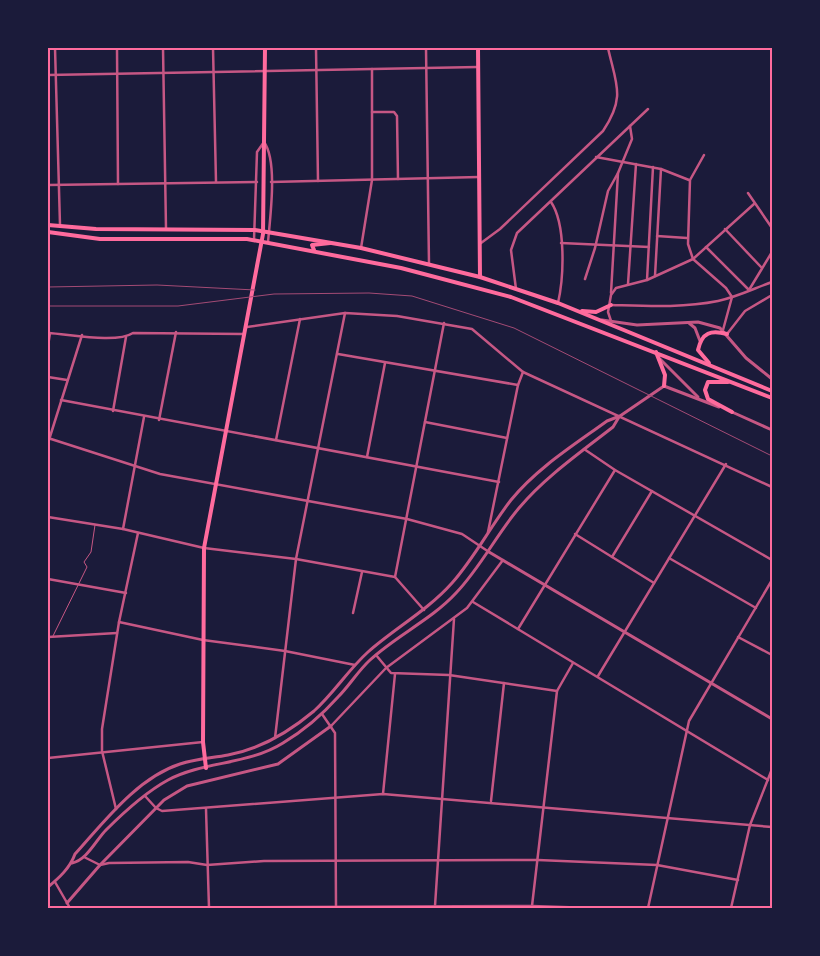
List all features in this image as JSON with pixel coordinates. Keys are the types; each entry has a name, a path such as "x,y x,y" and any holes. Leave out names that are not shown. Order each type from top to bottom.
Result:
{"main road":[{"path":"206,768 203,742 204,548 246,334 263,234 265,177 264,48"},
{"path":"478,48 480,277"},
{"path":"48,224 96,229 269,231 361,248 480,277 558,303 711,364 772,391"},
{"path":"48,232 100,239 254,240 401,268 511,297 771,397"},
{"path":"314,250 312,245 314,244 322,245 332,242"},
{"path":"580,311 596,312 611,305"},
{"path":"711,364 698,350 700,341 707,333 715,331 727,334"},
{"path":"656,352 665,375 664,386"},
{"path":"732,412 708,399 705,390 708,382 734,383"}],"street":[{"path":"56,48 60,225"},
{"path":"117,48 118,184"},
{"path":"163,48 166,229"},
{"path":"213,48 216,182"},
{"path":"316,48 318,181"},
{"path":"426,48 429,264"},
{"path":"480,244 500,229 603,131 609,123 618,105 618,92 608,48"},
{"path":"48,75 478,67"},
{"path":"361,248 372,180 372,69"},
{"path":"516,289 511,257 513,242 523,225 550,202 648,109"},
{"path":"372,112 394,112 396,116 398,179"},
{"path":"585,279 596,244 608,191 624,162 632,139 630,126"},
{"path":"254,240 258,152 264,142 270,150 271,182 268,242"},
{"path":"704,155 690,180 687,238 693,259 726,288 732,297"},
{"path":"596,157 653,167 690,180"},
{"path":"628,284 636,164"},
{"path":"647,280 653,167"},
{"path":"655,276 661,169"},
{"path":"615,323 608,316 612,295 618,173"},
{"path":"271,182 479,177"},
{"path":"48,185 257,182"},
{"path":"748,193 772,228"},
{"path":"550,202 558,215 561,243 558,303"},
{"path":"612,295 616,288 647,280 693,259 754,204"},
{"path":"725,229 761,267"},
{"path":"657,236 687,238"},
{"path":"561,243 649,247"},
{"path":"706,247 749,290"},
{"path":"749,290 761,267 772,252"},
{"path":"611,305 672,306 732,297 772,282"},
{"path":"727,334 745,311 772,295"},
{"path":"722,329 732,297"},
{"path":"247,326 346,313 397,316 472,329 523,372 772,486"},
{"path":"275,739 296,559 346,313"},
{"path":"276,441 300,319"},
{"path":"599,319 638,326 684,322 708,323 722,329 746,358 772,379"},
{"path":"684,322 695,328 700,341"},
{"path":"395,577 444,323"},
{"path":"159,420 176,332"},
{"path":"48,346 49,333 126,337 133,333 246,334"},
{"path":"48,443 48,438 82,335"},
{"path":"113,411 126,337"},
{"path":"338,354 518,385"},
{"path":"660,359 700,399"},
{"path":"367,457 386,363"},
{"path":"487,537 518,385 523,372"},
{"path":"48,377 67,380"},
{"path":"48,887 72,863 75,854 117,810 159,773 180,764 229,755 275,739 314,711 330,696 368,652 424,610 452,582 481,547 511,501 528,482 607,421 620,416 664,386 732,412 772,430"},
{"path":"61,400 159,420 499,482"},
{"path":"72,863 79,862 106,830 145,796 168,780 266,752 283,743 322,714 376,655 413,630 455,595 489,552 517,510 533,492 613,427 620,416"},
{"path":"123,529 144,417"},
{"path":"425,422 507,438"},
{"path":"48,438 135,466 216,486 407,519 462,534 489,552 772,718"},
{"path":"584,450 694,517 772,560"},
{"path":"598,676 726,464"},
{"path":"517,629 615,470"},
{"path":"612,557 652,491"},
{"path":"48,517 123,529 204,548 296,559 395,577 424,610"},
{"path":"117,810 102,751 102,729 119,622 138,533"},
{"path":"575,534 654,583"},
{"path":"669,558 756,608"},
{"path":"67,904 100,865 164,800 187,786 278,764 331,726 386,668 454,619 473,602 503,559"},
{"path":"353,613 362,572"},
{"path":"48,579 126,594"},
{"path":"648,908 686,731 711,682 772,580"},
{"path":"473,602 768,780"},
{"path":"435,906 440,798 454,619"},
{"path":"119,622 203,640 285,650 355,665"},
{"path":"48,637 117,633"},
{"path":"738,637 772,655"},
{"path":"376,655 386,668 395,674 449,675 557,691"},
{"path":"532,906 557,691 573,662"},
{"path":"383,794 395,674"},
{"path":"491,802 504,683"},
{"path":"322,714 335,733 336,907"},
{"path":"48,758 203,742"},
{"path":"732,908 750,825 772,770"},
{"path":"145,796 156,808 162,811 268,801 383,794 545,806 772,827"},
{"path":"206,808 209,908"},
{"path":"83,857 100,865 109,863 160,862 207,864 256,861 538,860 657,865 738,880"},
{"path":"48,882 55,882"},
{"path":"55,882 68,908 435,906 592,908"}],"lane":[{"path":"53,637 68,604 80,585 87,567 84,562 91,552 95,524"}],"railway":[{"path":"48,287 157,285 255,290"},
{"path":"48,306 178,306 274,294 369,293 412,296 514,328 772,456"}]}
